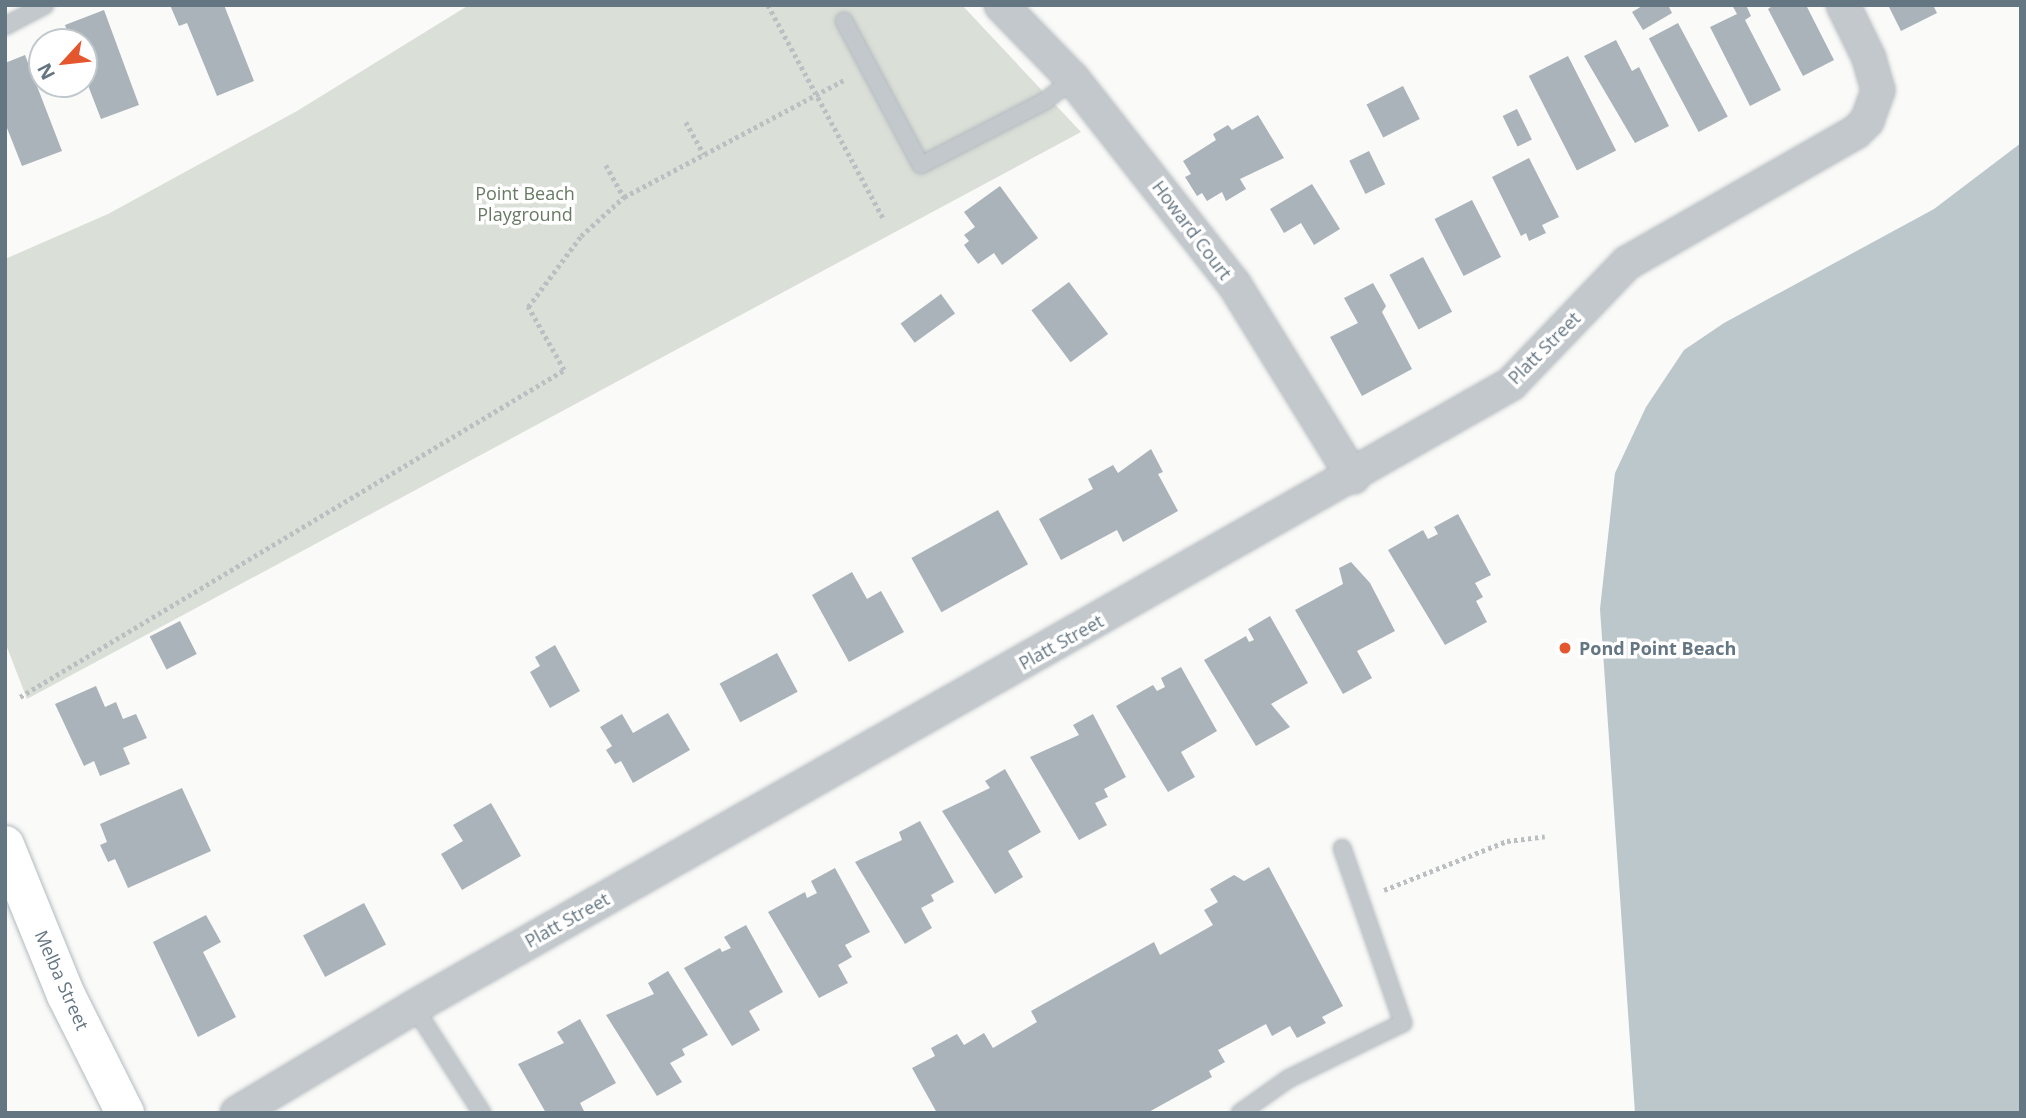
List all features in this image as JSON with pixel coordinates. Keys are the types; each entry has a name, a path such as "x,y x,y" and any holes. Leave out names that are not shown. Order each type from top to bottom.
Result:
{"main road":[{"name":"Melba Street","path":"5,845 66,995 125,1113"}],"street":[{"name":"Howard Court","path":"1001,5 1073,79 1234,284 1353,477"},
{"name":"Platt Street","path":"237,1113 414,1007 1353,477 1511,384 1627,263 1856,132 1875,106 1878,90 1869,58 1843,5"}],"lane":[{"path":"5,26 45,5"},
{"path":"844,21 921,165 1045,100 1073,79"},
{"path":"1240,1113 1288,1079 1404,1023 1342,848"},
{"path":"414,1007 481,1113"}],"path":[{"path":"768,5 883,218"},
{"path":"20,697 564,370 528,307 581,236 624,197 868,67"},
{"path":"686,122 704,154"},
{"path":"606,165 624,197"},
{"path":"1393,887 1507,841 1545,836"}],"green space":[{"name":"Point Beach Playground","path":"469,5 962,5 1081,132 27,699 5,642 5,259 108,214 297,111"}],"shaded area":[{"path":"2021,143 2021,1113 1635,1113 1600,609 1615,473 1646,407 1684,350 1724,323 1934,209"}],"building":[{"path":"170,5 224,5 254,81 217,96 187,23 179,26"},
{"path":"1644,5 1668,5 1672,13 1643,30 1632,12"},
{"path":"1732,5 1746,5 1751,16 1745,20 1781,90 1750,106 1710,27 1737,14"},
{"path":"1774,5 1806,5 1834,60 1803,76 1768,9"},
{"path":"1888,5 1933,5 1937,13 1901,31"},
{"path":"104,10 139,105 101,119 93,98 98,98 98,28 66,28 65,25"},
{"path":"1678,23 1728,117 1699,132 1649,38"},
{"path":"1616,40 1632,71 1639,67 1669,126 1635,143 1584,56"},
{"path":"25,55 28,63 28,98 42,98 62,151 22,166 5,123 5,63"},
{"path":"1568,56 1616,150 1577,170 1529,76"},
{"path":"1403,86 1420,119 1383,138 1366,105"},
{"path":"1517,109 1532,140 1518,147 1503,116"},
{"path":"1258,115 1284,158 1240,179 1246,189 1226,201 1222,192 1207,201 1202,193 1197,196 1185,177 1191,174 1183,161 1216,140 1213,134 1228,125 1232,130"},
{"path":"1369,151 1385,184 1365,194 1349,161"},
{"path":"1529,158 1559,217 1542,225 1546,233 1529,241 1526,233 1521,236 1492,177"},
{"path":"1312,184 1340,229 1314,245 1301,223 1284,233 1270,209"},
{"path":"1000,186 1038,238 1002,265 994,253 978,264 964,245 969,241 964,235 975,227 964,212"},
{"path":"1472,200 1501,257 1464,276 1435,219"},
{"path":"1423,257 1452,312 1419,330 1389,275"},
{"path":"1069,282 1108,334 1071,362 1031,310"},
{"path":"1373,283 1386,306 1382,312 1412,369 1362,396 1330,337 1358,323 1344,298"},
{"path":"941,294 955,313 915,343 901,323"},
{"path":"1151,449 1163,472 1158,474 1178,511 1123,542 1117,530 1061,560 1039,519 1093,489 1088,479 1113,465 1118,473"},
{"path":"998,510 1028,564 941,612 911,558"},
{"path":"1458,514 1491,575 1475,583 1483,597 1476,601 1487,622 1445,645 1388,550 1423,530 1428,539 1438,534 1434,527"},
{"path":"1351,562 1370,583 1395,631 1357,651 1372,678 1343,694 1295,610 1343,584 1339,568"},
{"path":"852,572 867,599 881,591 904,632 849,662 812,595"},
{"path":"1270,616 1308,683 1271,704 1290,727 1256,746 1204,660 1246,636 1249,642 1254,640 1248,629"},
{"path":"180,621 197,654 167,669 150,636"},
{"path":"555,645 580,691 550,708 530,672 540,666 535,657"},
{"path":"777,653 798,692 740,722 720,684"},
{"path":"1181,667 1217,731 1181,752 1195,777 1168,792 1116,706 1153,685 1157,691 1165,687 1161,678"},
{"path":"96,686 105,707 116,702 123,719 136,714 147,738 123,748 130,764 100,776 94,761 84,766 55,704"},
{"path":"668,713 690,750 633,783 621,761 615,764 606,750 612,746 600,727 622,714 633,733"},
{"path":"1093,714 1126,777 1104,789 1108,797 1095,803 1107,825 1079,840 1030,757 1079,735 1073,725"},
{"path":"1005,769 1041,832 1008,851 1023,877 995,894 942,811 990,788 985,781"},
{"path":"182,788 211,851 128,888 115,859 108,862 100,845 107,842 100,824"},
{"path":"491,803 521,856 462,890 441,854 463,841 453,825"},
{"path":"920,821 954,882 931,895 934,901 921,908 932,928 905,944 855,862 902,840 899,832"},
{"path":"1269,867 1343,1006 1322,1017 1326,1023 1297,1038 1290,1026 1272,1036 1266,1024 1218,1050 1225,1062 1209,1071 1212,1077 1147,1113 937,1113 912,1068 935,1056 931,1048 957,1034 964,1045 984,1033 993,1048 1037,1022 1031,1011 1154,942 1160,955 1213,925 1204,910 1218,902 1210,889 1234,875 1244,881"},
{"path":"835,868 870,932 845,945 852,957 838,965 848,983 819,998 768,912 805,892 807,898 817,893 811,881"},
{"path":"364,903 386,944 325,977 303,935"},
{"path":"206,915 221,942 203,952 236,1017 198,1037 153,942"},
{"path":"746,925 783,992 749,1011 760,1030 732,1046 684,968 720,948 722,952 731,948 724,937"},
{"path":"668,971 708,1035 682,1049 685,1055 670,1063 682,1082 657,1096 606,1015 654,994 648,983"},
{"path":"580,1019 616,1083 580,1103 585,1113 546,1113 518,1064 564,1043 557,1032"}],"place":[{"name":"Pond Point Beach","path":"1565,648"}]}
